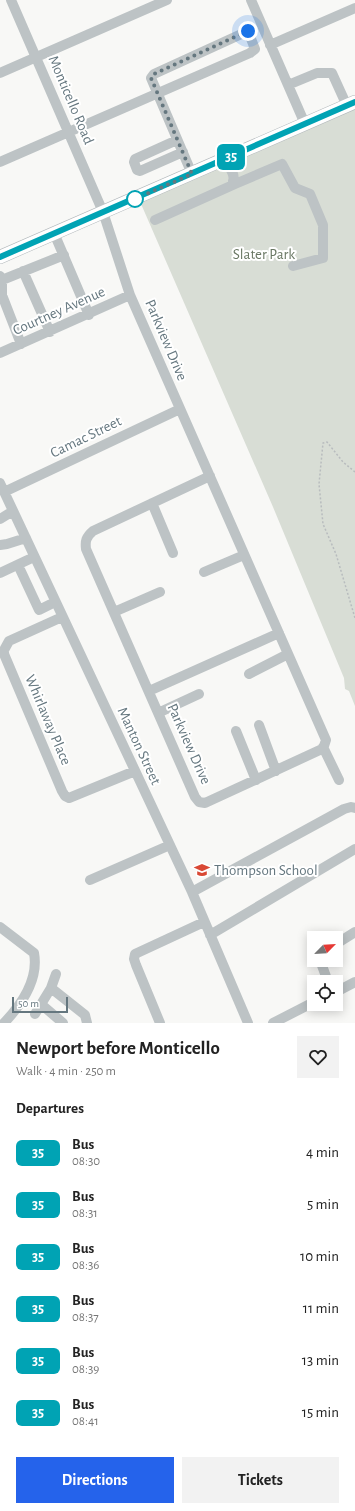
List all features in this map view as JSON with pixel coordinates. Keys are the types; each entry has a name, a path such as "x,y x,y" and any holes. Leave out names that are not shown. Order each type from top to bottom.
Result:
{"main road":[{"path":"0,257 192,174 226,163 305,124 351,104"}],"street":[{"name":"Monticello Road","path":"11,0 103,212"},
{"path":"0,73 167,0"},
{"path":"251,0 305,124"},
{"path":"270,45 355,8"},
{"path":"0,162 68,133 155,94 250,53 255,49 248,31 154,74 151,78 155,94 178,140 192,174"},
{"path":"252,41 266,34"},
{"path":"288,85 317,73 332,73 351,104"},
{"path":"178,140 135,159 134,162 137,170 140,171 183,152"},
{"path":"226,163 231,169 234,177 234,183"},
{"path":"155,220 234,183 282,164 295,188 310,194 324,225 323,258 293,266"},
{"name":"Parkview Drive","path":"103,212 130,295 210,476 244,555 326,740 323,747 276,771 205,803 199,802 195,796 86,549 87,536 93,531 210,476"},
{"path":"54,233 89,315"},
{"path":"21,344 2,295 1,278 64,255"},
{"path":"23,271 50,332"},
{"name":"Courtney Avenue","path":"0,354 89,315 130,295"},
{"name":"Camac Street","path":"2,487 180,409"},
{"name":"Manton Street","path":"2,487 192,892 248,1023"},
{"path":"152,503 173,553"},
{"path":"0,519 13,511"},
{"path":"0,544 7,544 26,538"},
{"path":"204,572 244,555"},
{"path":"0,574 34,557"},
{"path":"18,565 39,610 56,602"},
{"path":"114,612 160,592"},
{"name":"Whirlaway Place","path":"62,617 9,641 4,650 4,654 62,791 65,796 69,798 135,771"},
{"path":"149,691 279,633"},
{"path":"249,674 288,654"},
{"path":"158,713 199,694"},
{"path":"259,725 276,771"},
{"path":"236,731 256,780"},
{"path":"323,747 339,780"},
{"path":"192,892 344,809 351,807 355,808"},
{"path":"90,880 170,845"},
{"path":"210,935 355,849"},
{"path":"160,1023 136,965 134,959 135,954 204,922"},
{"path":"0,927 34,953 35,960 33,979 19,1006 4,1023"},
{"path":"343,940 355,932"},
{"path":"35,1014 42,1005 51,988 56,974"},
{"path":"343,988 355,982"},
{"path":"51,988 86,1019 78,1023"},
{"path":"42,1005 63,1023"},
{"path":"273,1023 307,1006"}],"path":[{"path":"355,472 343,462 327,442 323,444 319,484 323,524 336,554 355,618"}],"green space":[{"name":"Slater Park","path":"355,103 355,706 349,691 345,689 344,678 273,507 138,197"}],"bus line":[{"name":"35","path":"0,257 355,102"}],"place":[{"name":"Thompson School","path":"202,870"}],"route":[{"path":"135,199 192,174 151,78 154,74 248,31"}]}
